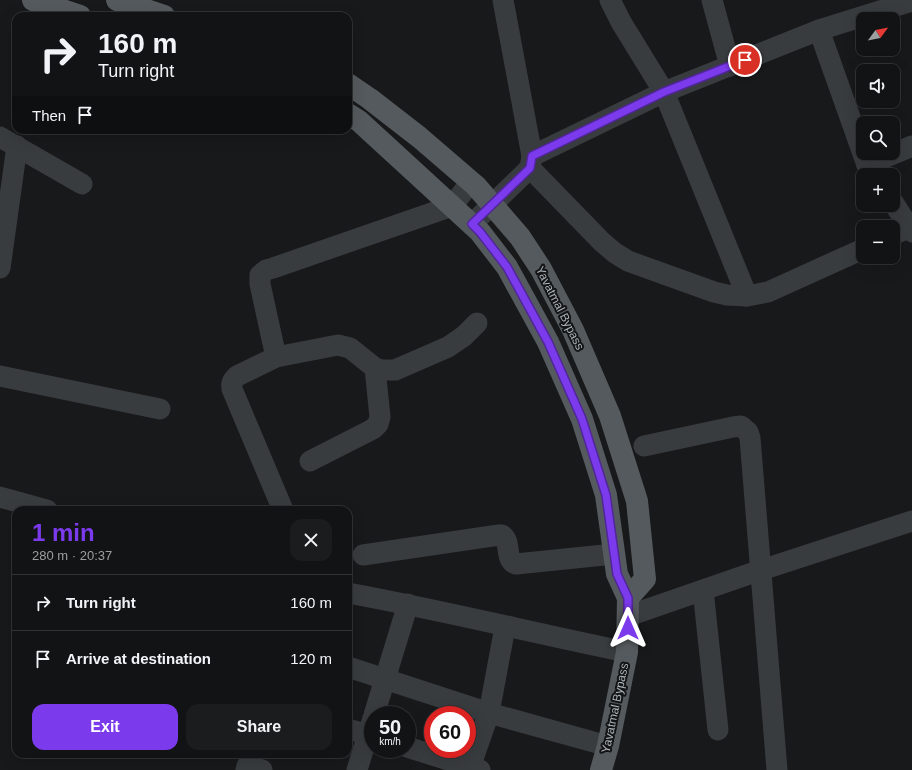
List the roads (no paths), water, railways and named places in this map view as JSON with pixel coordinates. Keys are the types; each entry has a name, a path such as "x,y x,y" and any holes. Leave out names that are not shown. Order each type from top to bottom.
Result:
{"main road":[{"path":"33,0 68,12"},
{"path":"117,0 152,12"},
{"name":"Yavatmal Bypass","path":"352,87 370,98 419,137 471,182 520,237 541,269 573,330 610,416 636,501 645,579 628,607"},
{"name":"Yavatmal Bypass","path":"352,117 359,121 472,224 507,267 548,342 582,419 606,495 617,574 628,607 627,652 608,746 601,770"}],"street":[{"path":"504,0 531,162 602,242 615,253 628,261 714,292 727,295 746,296 764,293 778,288 856,252"},
{"path":"610,0 621,22 664,92 746,296"},
{"path":"712,0 730,66"},
{"path":"472,224 531,162 664,92 879,5 912,1"},
{"path":"819,30 870,168"},
{"path":"0,268 8,142 82,184"},
{"path":"874,168 912,146"},
{"path":"276,357 260,284 260,275 266,270 452,206 471,182"},
{"path":"898,212 907,230"},
{"path":"281,506 232,389 231,384 237,376 276,357 333,346 344,346 354,351 375,368 382,370 395,370 448,347 464,336 477,324"},
{"path":"310,461 373,429 378,424 380,417 375,368"},
{"path":"0,376 160,409"},
{"path":"644,446 733,427 741,426 748,432 750,438 777,770"},
{"path":"0,497 33,506"},
{"path":"628,607 703,590 912,521"},
{"path":"363,555 499,535 502,535 507,539 511,562 516,564 614,554"},
{"path":"703,590 718,730"},
{"path":"352,594 408,604 505,627 627,652"},
{"path":"377,706 408,604"},
{"path":"416,750 473,769 489,713 505,627"},
{"path":"352,668 489,713 608,746"},
{"path":"352,728 364,727"},
{"path":"357,770 364,749"},
{"path":"246,770 247,766 262,770"}]}
